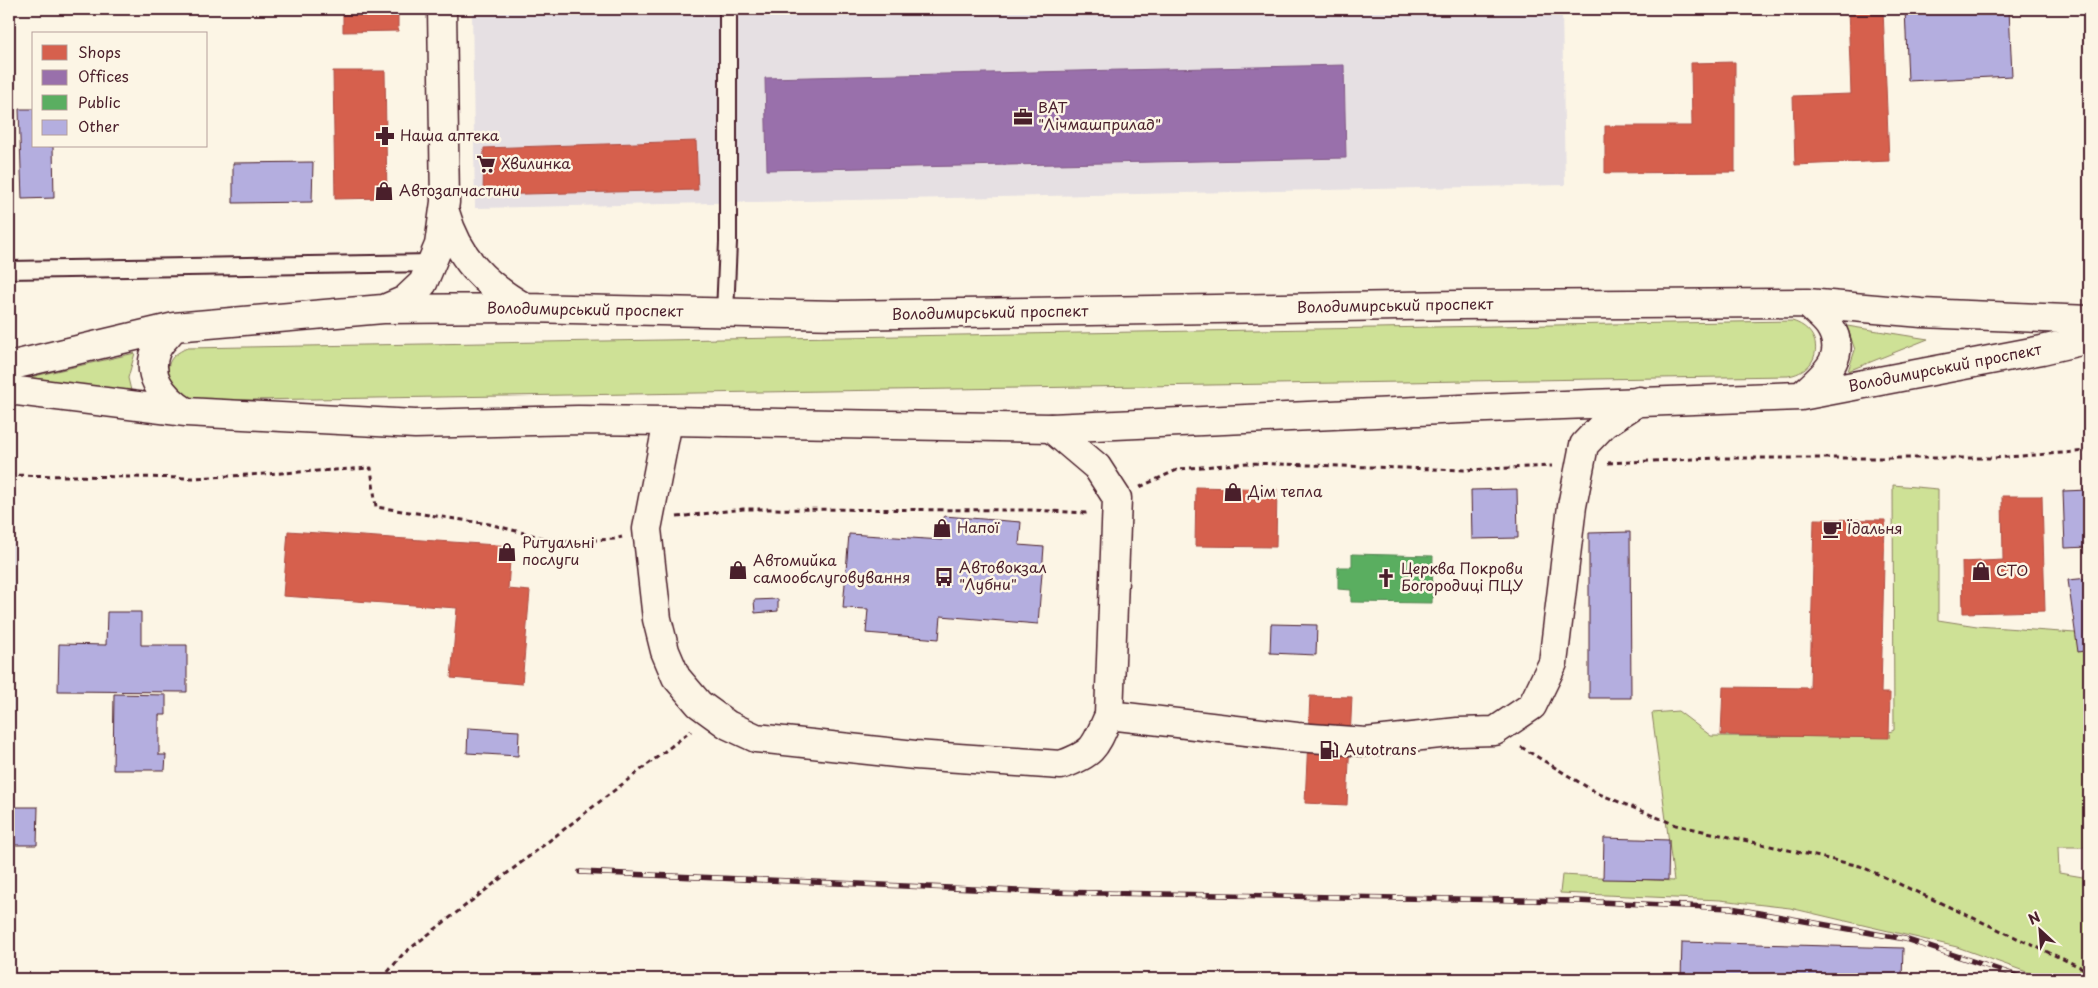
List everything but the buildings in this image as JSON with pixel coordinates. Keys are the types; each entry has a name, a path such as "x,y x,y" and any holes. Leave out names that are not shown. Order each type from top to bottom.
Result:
{"main road":[{"path":"383,309 405,300 423,283 440,245 445,211 442,9"},
{"path":"445,211 450,232 471,266 489,284 526,308"},
{"path":"433,263 471,266"},
{"name":"Володимирський проспект","path":"1801,396 1828,371 1836,357 1836,341 1829,325 1807,303"},
{"name":"Володимирський проспект","path":"9,366 174,327 383,309 526,308 840,315 1449,305 1807,303 1922,313 2089,320"},
{"path":"174,327 159,346 153,365 156,383 172,403 186,412"},
{"name":"Володимирський проспект","path":"9,390 186,412 415,424 578,420 1051,428 1639,401 1801,396 2042,350 2089,339"},
{"path":"1109,715 1297,737 1366,742 1458,732 1495,731 1532,706 1553,663 1572,506 1584,445 1604,424 1639,401"},
{"path":"668,421 648,529 657,619 664,651 676,677 699,704 728,725 756,738 915,755 1061,766 1083,758 1097,744 1109,715 1116,498 1097,467 1051,428"}],"lane":[{"path":"725,312 728,242 728,9"},
{"path":"9,270 433,263"}],"path":[{"path":"9,475 192,478 371,468 376,507 489,524 559,542 614,539 648,529 679,516 743,509 1025,510 1086,513 1179,469 1248,463 1464,470 1716,458 1994,458 2089,451"},
{"path":"382,979 402,954 714,714"},
{"path":"1495,731 1597,793 1676,825 1860,866 2089,971"}],"shaded area":[{"path":"472,9 1562,9 1565,185 475,208"},
{"path":"9,514 14,514 15,795 9,796"}],"green space":[{"path":"1792,321 1803,326 1810,333 1815,341 1815,350 1813,359 1808,367 1799,373 1788,376 184,401 168,385 168,367 172,358 187,348"},
{"path":"1847,326 1928,339 1848,371 1855,350"},
{"path":"135,353 128,378 133,399 26,378"},
{"path":"1893,485 1938,489 1938,620 1977,626 2089,634 2089,847 2058,847 2059,873 2089,878 2089,979 2046,979 1957,947 1790,908 1720,900 1560,893 1562,875 1674,881 1652,713 1678,711 1711,736 1878,737 1894,730"}],"railway":[{"path":"580,872 1044,892 1576,901 1731,908 1905,939 2027,979"}],"place":[{"name":"ВАТ \"Лічмашприлад\"","path":"1023,117"},
{"name":"Наша аптека","path":"385,136"},
{"name":"Хвилинка","path":"486,164"},
{"name":"Автозапчастини","path":"384,191"},
{"name":"Дім тепла","path":"1233,492"},
{"name":"Напої","path":"942,528"},
{"name":"Їдальня","path":"1832,529"},
{"name":"Ритуальні послуги","path":"507,552"},
{"name":"Автомийка самообслуговування","path":"738,570"},
{"name":"СТО","path":"1981,571"},
{"name":"Автовокзал \"Лубни\"","path":"944,577"},
{"name":"Церква Покрови Богородиці ПЦУ","path":"1386,578"},
{"name":"Autotrans","path":"1329,750"}]}
